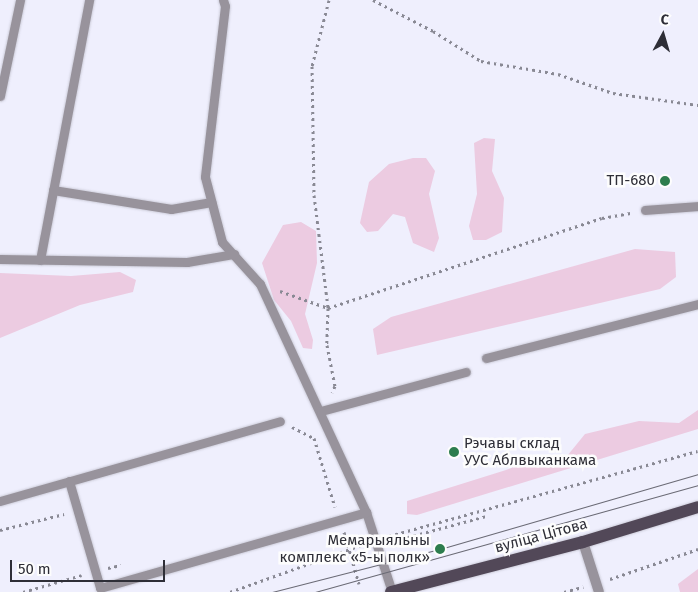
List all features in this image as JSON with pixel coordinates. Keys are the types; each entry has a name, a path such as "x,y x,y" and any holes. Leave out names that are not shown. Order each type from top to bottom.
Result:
{"main road":[{"name":"вуліца Цітова","path":"391,592 584,542 698,507"}],"street":[{"path":"584,542 598,588"}],"lane":[{"path":"0,96 20,0"},
{"path":"40,260 89,0"},
{"path":"223,0 225,6 205,177 222,242 260,284 321,411 366,512 391,592"},
{"path":"53,190 171,209 212,202"},
{"path":"645,210 698,206"},
{"path":"0,259 187,262 234,254"},
{"path":"486,358 698,304"},
{"path":"321,411 466,372"},
{"path":"0,500 280,421"},
{"path":"69,481 100,588 340,521 366,512"}],"path":[{"path":"321,411 335,386 327,345 328,308 314,195 312,66 329,0"},
{"path":"373,0 433,31 481,61 558,74 613,93 698,105"},
{"path":"260,284 328,308 602,218 645,210"},
{"path":"280,421 314,438 359,584"},
{"path":"230,592 349,549 437,521 698,451"},
{"path":"0,530 58,513 66,514 68,523"},
{"path":"400,540 486,516"},
{"path":"437,521 440,529"},
{"path":"564,592 598,588 698,550"},
{"path":"81,566 83,575"}],"shaded area":[{"path":"484,138 495,139 492,171 504,198 502,232 486,240 473,240 469,226 477,194 474,143"},
{"path":"413,158 426,158 435,171 429,194 439,238 434,252 413,243 405,217 393,214 378,231 367,232 360,223 369,182 389,164"},
{"path":"301,222 316,231 317,263 305,314 313,340 312,349 303,348 291,321 274,300 262,263 283,225"},
{"path":"635,249 675,252 676,277 660,289 377,355 373,329 391,317"},
{"path":"120,272 136,280 133,292 80,305 0,338 0,273 71,276"},
{"path":"698,410 698,429 417,515 407,514 407,501 506,470 539,457 563,461 585,434 639,421 679,423"},
{"path":"698,569 698,592 680,592 678,584"}],"tram line":[{"path":"272,592 440,549 698,474"},
{"path":"315,592 698,485"}],"place":[{"name":"ТП-680","path":"665,181"},
{"name":"Рэчавы склад УУС Аблвыканкама","path":"454,452"},
{"name":"Мемарыяльны комплекс «5-ы полк»","path":"440,549"}]}
